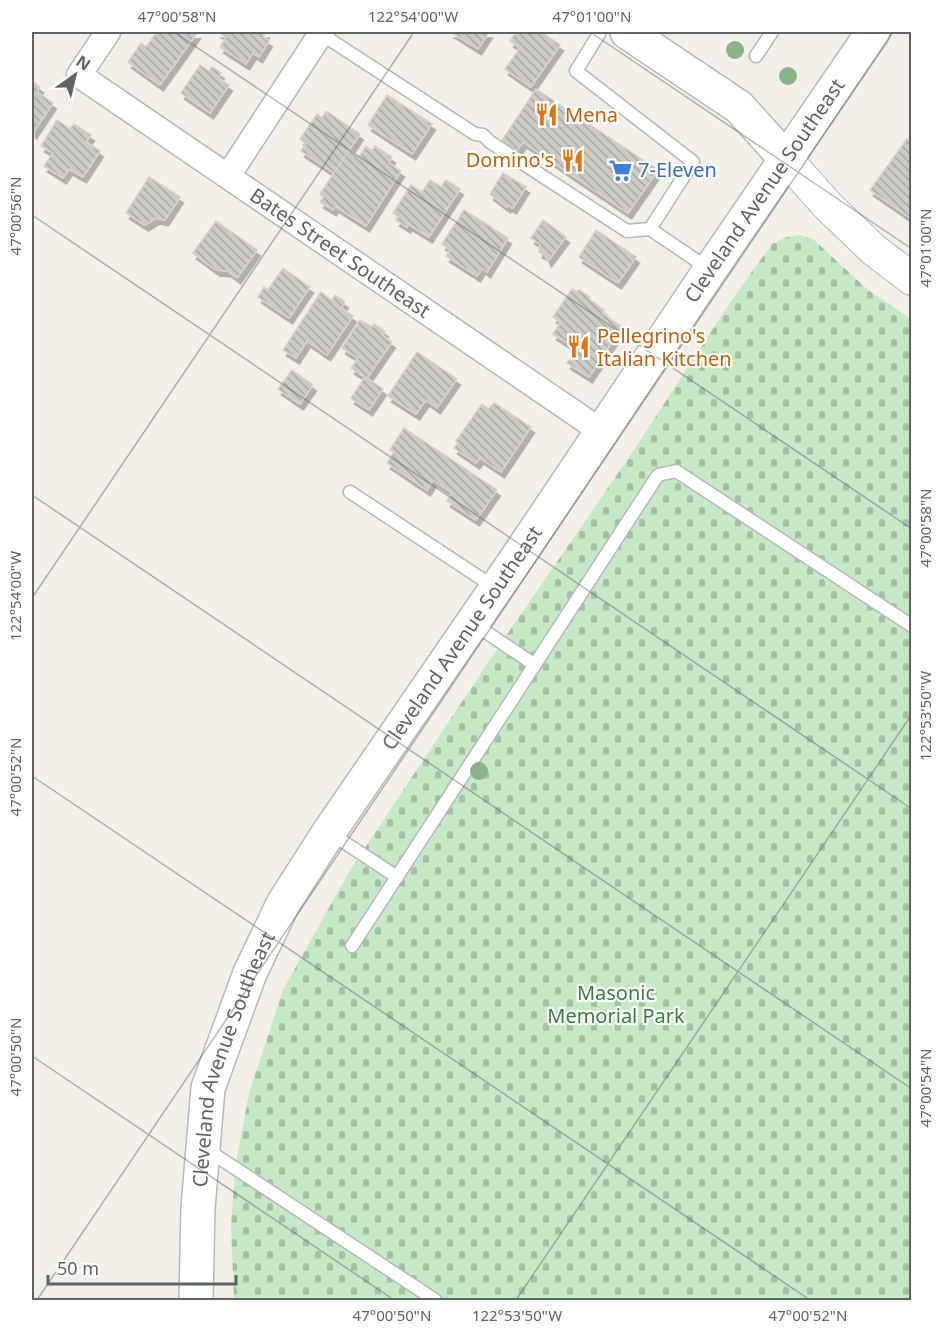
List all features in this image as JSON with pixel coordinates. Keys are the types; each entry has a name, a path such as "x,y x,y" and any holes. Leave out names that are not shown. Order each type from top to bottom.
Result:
{"main road":[{"path":"627,32 739,107 786,159"},
{"name":"Cleveland Avenue Southeast","path":"196,1300 198,1208 208,1088 250,973 283,904 329,832 873,32"}],"street":[{"name":"Bates Street Southeast","path":"108,32 79,75 601,430"},
{"path":"228,176 320,32"},
{"path":"786,159 829,207 874,250 912,279"}],"lane":[{"path":"320,32 475,134 483,135 490,142 627,231 650,229 710,270"},
{"path":"600,32 576,71 693,162 650,229"},
{"path":"756,56 772,32"},
{"path":"352,946 658,475 676,471 912,626"},
{"path":"350,492 496,588"},
{"path":"472,623 535,665"},
{"path":"329,832 397,877"},
{"path":"202,1146 435,1300"}],"green space":[{"name":"Masonic Memorial Park","path":"799,235 813,239 868,290 911,319 911,1300 234,1300 231,1226 235,1169 249,1093 283,990 349,872 495,652 632,453 731,301 772,244 787,237"}],"building":[{"path":"157,32 197,33 160,85 128,62 141,43 146,47"},
{"path":"218,32 266,32 263,37 269,41 259,57 253,53 246,64 220,47 226,37"},
{"path":"451,32 489,32 478,49"},
{"path":"516,32 541,32 560,45 531,87 505,69 520,48 510,41"},
{"path":"200,65 209,71 212,67 221,73 218,78 229,85 210,113 181,93"},
{"path":"32,81 40,87 37,92 53,103 33,133 32,132"},
{"path":"536,89 658,170 628,213 523,142 516,152 501,142"},
{"path":"387,95 432,124 412,154 368,125"},
{"path":"326,111 360,134 334,173 301,151 306,144 300,139 317,114 322,118"},
{"path":"57,120 70,129 74,124 91,135 86,142 100,151 83,177 69,169 63,178 44,166 53,153 41,146"},
{"path":"907,139 912,142 912,219 870,190"},
{"path":"366,146 372,151 375,146 392,157 389,163 401,171 366,226 335,206 333,210 320,202 324,197 320,194 349,150 359,157"},
{"path":"503,173 526,187 513,208 508,205 507,207 490,194"},
{"path":"149,177 180,197 165,220 156,218 145,225 126,213"},
{"path":"430,180 441,187 446,180 460,189 429,237 408,224 407,227 396,220 399,217 393,213 411,185 422,192"},
{"path":"464,210 508,238 487,272 482,268 477,276 446,256 451,250 442,244"},
{"path":"543,220 566,237 548,261 545,255 539,252 540,244 531,238"},
{"path":"216,221 257,250 237,278 228,271 216,270 193,253"},
{"path":"596,230 636,257 618,283 579,257"},
{"path":"283,268 310,287 289,318 258,297 264,287 268,290"},
{"path":"572,289 577,292 579,290 590,297 589,299 604,310 602,313 622,327 589,377 567,363 577,349 553,334 561,322 553,317"},
{"path":"321,292 332,300 335,295 345,302 341,308 353,316 327,355 307,341 296,358 283,350"},
{"path":"360,320 372,327 374,324 385,331 382,335 392,342 367,378 383,389 369,410 351,398 365,377 351,368 358,358 342,348"},
{"path":"417,352 457,379 437,408 426,400 416,414 388,396"},
{"path":"292,370 313,385 300,404 278,389"},
{"path":"494,403 531,427 501,472 480,458 476,463 454,448 458,442 456,441 482,404 489,409"},
{"path":"404,428 497,490 476,520 447,501 452,493 433,480 427,490 387,463 394,452 390,450"}],"place":[{"name":"Mena","path":"547,115"},
{"name":"Domino's","path":"572,160"},
{"name":"7-Eleven","path":"620,170"},
{"name":"Pellegrino's Italian Kitchen","path":"579,347"}]}
